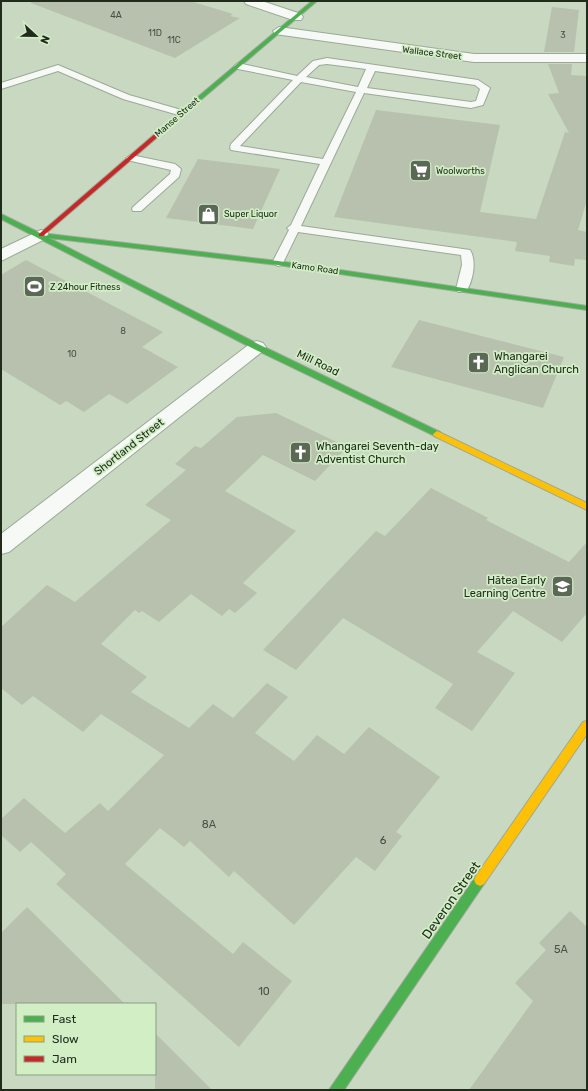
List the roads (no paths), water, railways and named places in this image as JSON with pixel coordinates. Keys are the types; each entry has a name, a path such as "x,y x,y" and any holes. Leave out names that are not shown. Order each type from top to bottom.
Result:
{"main road":[{"name":"Manse Street","path":"41,236 182,113 315,1"},
{"name":"Mill Road","path":"1,216 257,348 587,507"},
{"name":"Kamo Road","path":"41,236 278,263 587,308"},
{"name":"Deveron Street","path":"336,1090 587,725"}],"street":[{"path":"250,1 297,17"},
{"name":"Wallace Street","path":"279,32 474,58 587,58"},
{"path":"1,256 41,236"},
{"name":"Shortland Street","path":"1,546 257,348"}],"lane":[{"path":"238,66 299,79 362,90 477,105 480,103 485,88 478,83 320,61 299,79 236,143 235,148 326,162"},
{"path":"1,86 58,68 126,97 182,113"},
{"path":"278,263 293,228 372,68"},
{"path":"130,158 175,167 177,171 137,209"},
{"path":"293,228 466,252 469,256 469,263 462,289"}],"place":[{"name":"Woolworths","path":"421,171"},
{"name":"Super Liquor","path":"209,214"},
{"name":"Z 24hour Fitness","path":"35,287"},
{"name":"Whangarei Anglican Church","path":"478,362"},
{"name":"Whangarei Seventh-day Adventist Church","path":"300,452"},
{"name":"Hātea Early Learning Centre","path":"562,586"}]}
